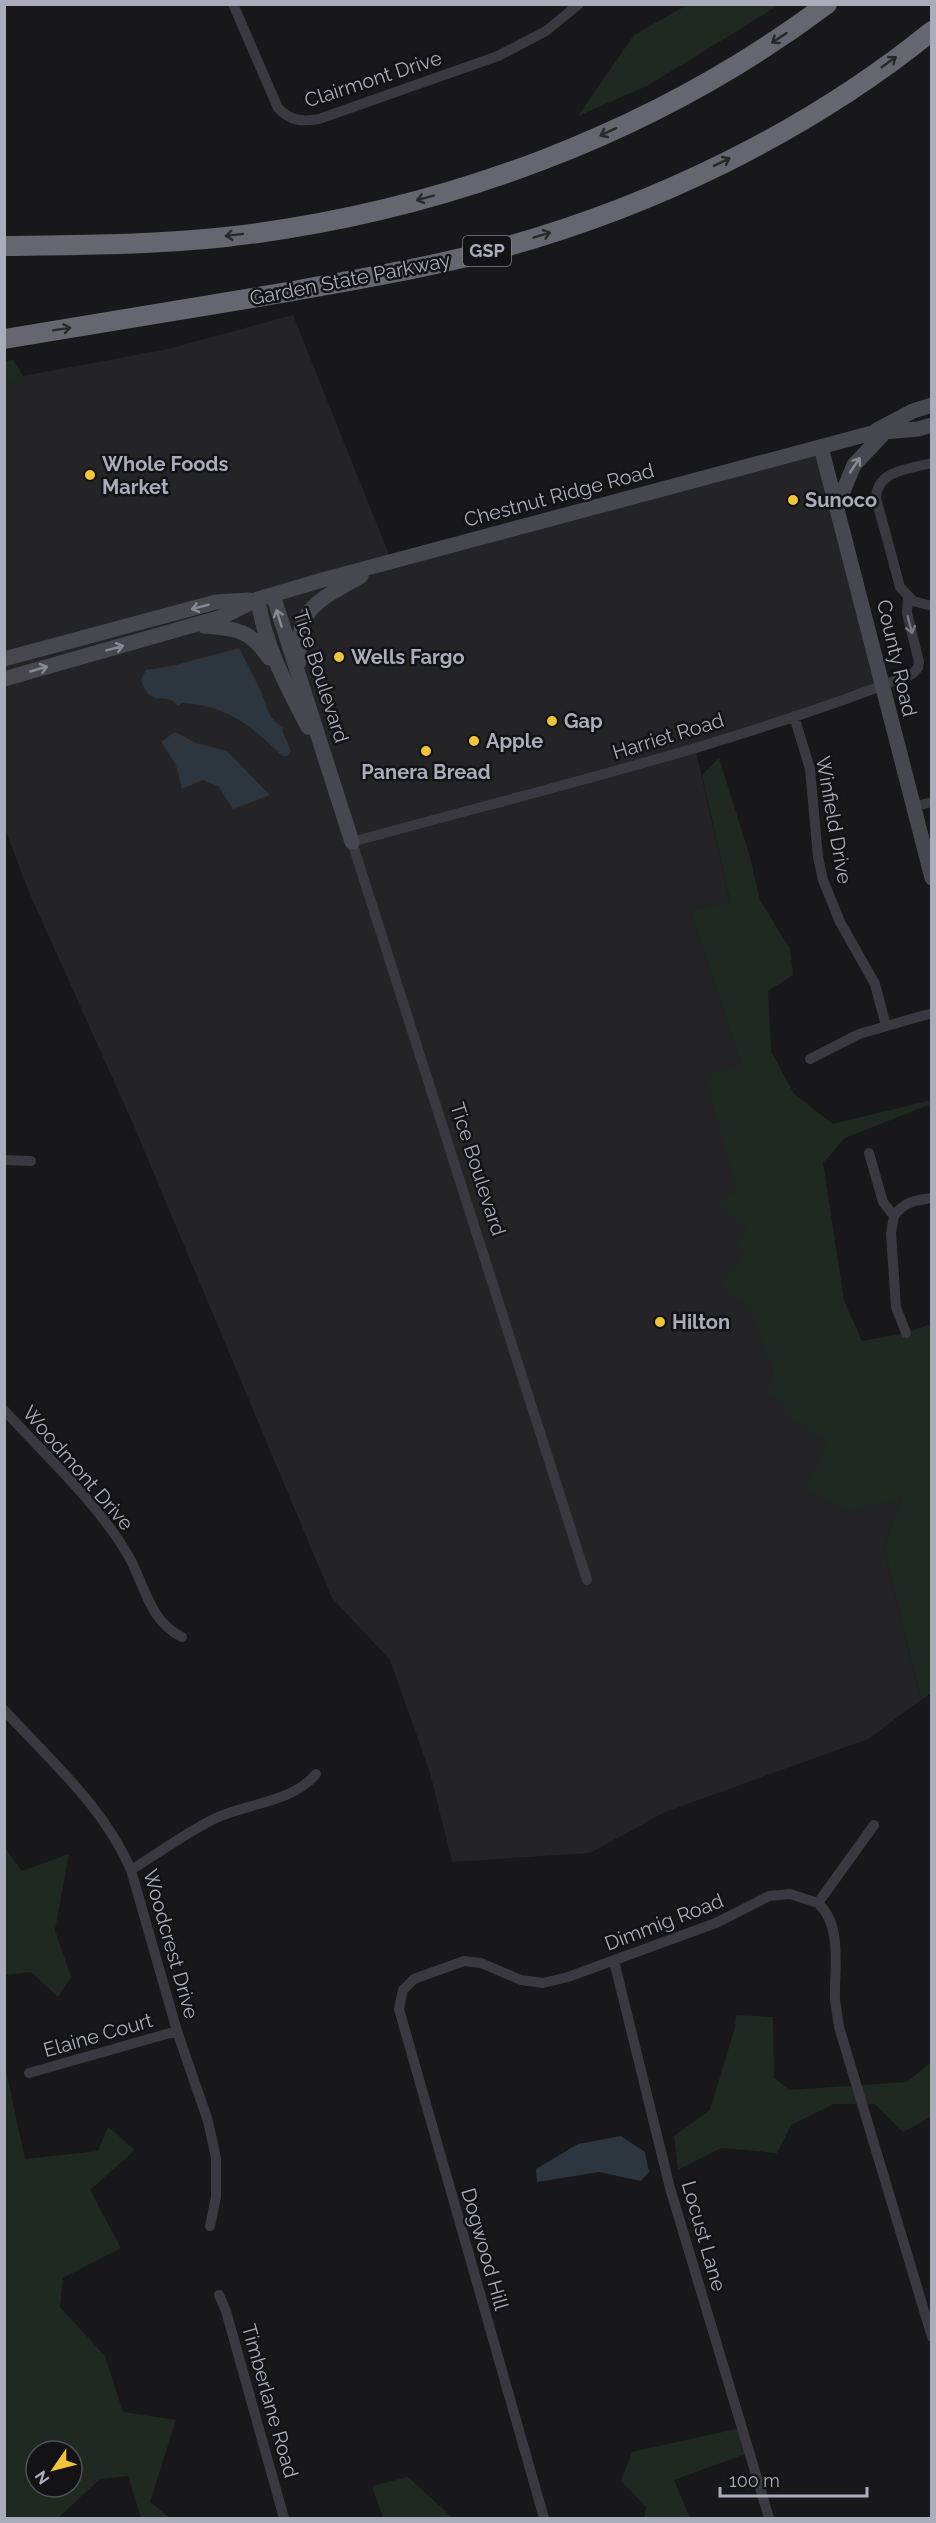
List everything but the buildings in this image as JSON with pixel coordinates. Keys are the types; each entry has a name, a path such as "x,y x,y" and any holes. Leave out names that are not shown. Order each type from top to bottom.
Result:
{"highway":[{"path":"4,246 119,244 226,236 332,220 436,196 536,162 634,120 729,69 827,4"},
{"name":"Garden State Parkway","path":"4,339 390,274 495,249 546,234 647,197 744,151 836,98 928,34"}],"main road":[{"name":"Chestnut Ridge Road","path":"878,433 913,411 932,405"},
{"name":"Chestnut Ridge Road","path":"4,659 216,602 258,599 821,447 878,433 918,429 932,425"},
{"path":"837,506 854,465 878,433"},
{"name":"County Road","path":"821,447 932,878"},
{"path":"300,680 299,634 306,615 318,602 375,567"},
{"name":"Tice Boulevard","path":"273,595 352,842"},
{"name":"Chestnut Ridge Road","path":"4,679 222,617 258,599"},
{"name":"Tice Boulevard","path":"258,599 264,629 284,681 330,770"},
{"path":"195,625 234,628 249,635 262,648 284,681"}],"street":[{"name":"Clairmont Drive","path":"235,5 278,108 289,117 303,121 319,119 498,56 546,31 579,4"},
{"path":"932,463 888,476 879,485 876,493 876,502 897,581 908,598 919,604 932,606"},
{"name":"Harriet Road","path":"352,842 644,763 794,716 912,674 919,666 907,613 908,598"},
{"name":"Winfield Drive","path":"794,716 810,769 818,857 823,880 840,922 875,984 886,1026"},
{"path":"912,807 932,802"},
{"name":"Tice Boulevard","path":"352,842 587,1580"},
{"path":"810,1059 849,1038 932,1013"},
{"path":"869,1153 883,1202 894,1216"},
{"path":"4,1160 31,1161"},
{"path":"906,1333 896,1307 891,1233 894,1216 906,1203 932,1198"},
{"name":"Woodmont Drive","path":"4,1410 112,1531 144,1587 155,1615 170,1631 182,1637"},
{"name":"Woodcrest Drive","path":"4,1710 99,1813 117,1839 131,1870 177,2031 208,2121 216,2158 216,2197 210,2226"},
{"path":"131,1870 210,1821 226,1813 293,1792 304,1786 316,1774"},
{"path":"874,1825 818,1903 828,1918 833,1933 835,1998 840,2027 932,2337"},
{"name":"Dimmig Road","path":"403,1990 414,1978 464,1961 481,1963 520,1980 543,1983 568,1977 716,1923 769,1896 790,1894 818,1903"},
{"name":"Locust Lane","path":"614,1961 670,2188 769,2518"},
{"name":"Dogwood Hill","path":"403,1990 399,2009 544,2518"},
{"name":"Elaine Court","path":"29,2073 177,2031"},
{"name":"Timberlane Road","path":"219,2295 226,2311 284,2518"}],"shaded area":[{"path":"687,5 779,5 649,85 578,116 634,35"},
{"path":"293,315 392,562 821,447 881,685 695,747 730,901 690,911 741,1064 823,1163 844,1301 862,1341 906,1333 931,1324 929,1422 884,1548 921,1700 868,1739 665,1812 590,1853 452,1862 430,1773 390,1660 332,1598 134,1126 28,890 5,829 4,386 23,376 168,349"},
{"path":"13,360 23,376 5,386 5,361"},
{"path":"239,648 262,693 268,711 274,721 285,727 282,730 291,751 288,756 282,756 249,727 225,713 197,704 182,703 178,706 169,700 155,698 145,689 141,680 146,670 176,665"},
{"path":"175,732 196,743 227,751 270,795 233,809 218,786 203,780 182,789 176,765 161,742"},
{"path":"719,758 750,857 760,900 790,949 793,975 768,991 771,1051 794,1094 833,1124 931,1100 931,1104 845,1138 823,1163 844,1301 862,1341 906,1333 931,1324 932,1693 921,1700 884,1548 902,1497 851,1512 805,1490 828,1440 782,1415 788,1405 765,1393 774,1374 750,1308 720,1286 744,1252 735,1245 747,1228 717,1204 729,1194 737,1191 705,1076 741,1064 690,911 730,901 702,775"},
{"path":"4,1847 22,1871 69,1854 55,1930 71,1977 58,1997 31,1972 5,1975"},
{"path":"736,2015 773,2017 774,2078 789,2090 907,2082 931,2062 931,2117 903,2132 875,2104 834,2104 791,2125 777,2153 721,2148 678,2170 674,2136 710,2110 735,2027"},
{"path":"4,2061 25,2159 98,2151 108,2127 135,2150 90,2190 121,2248 63,2278 60,2307 105,2356 123,2412 176,2420 150,2502 170,2518 141,2518 128,2476 100,2479 84,2494 84,2439 24,2439 24,2499 78,2499 58,2518 5,2518"},
{"path":"621,2136 645,2152 649,2172 641,2181 599,2172 537,2182 536,2169 578,2144"},
{"path":"741,2428 751,2452 674,2480 690,2518 644,2518 646,2507 621,2481 632,2452"},
{"path":"408,2477 453,2518 383,2518 372,2486"}],"place":[{"name":"Whole Foods Market","path":"90,475"},
{"name":"Sunoco","path":"793,500"},
{"name":"Wells Fargo","path":"339,657"},
{"name":"Gap","path":"552,721"},
{"name":"Apple","path":"474,741"},
{"name":"Panera Bread","path":"426,751"},
{"name":"Hilton","path":"660,1322"}]}
